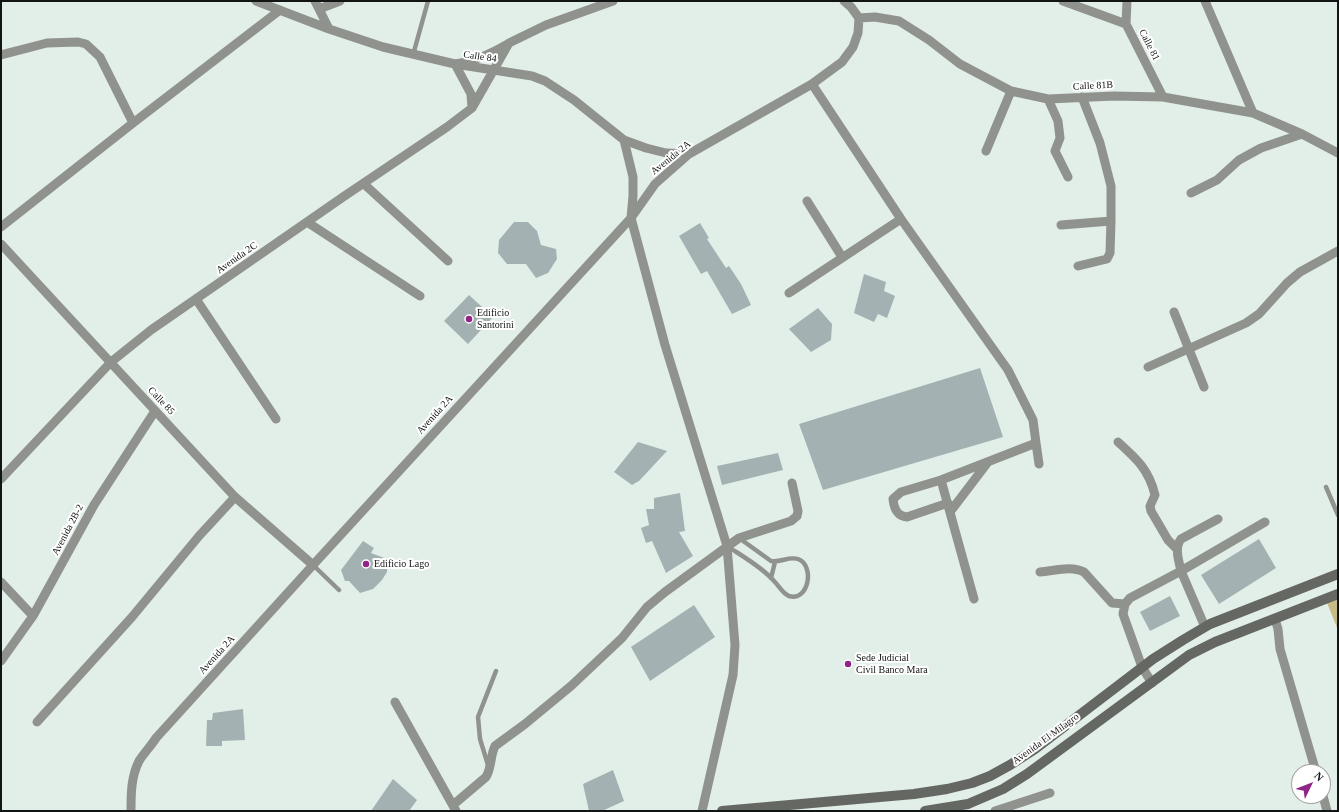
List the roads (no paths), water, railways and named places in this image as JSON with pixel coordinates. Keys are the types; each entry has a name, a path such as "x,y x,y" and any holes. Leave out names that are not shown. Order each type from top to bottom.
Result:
{"main road":[{"name":"Avenida El Milagro","path":"722,811 914,794 947,789 972,783 1003,768 1035,749 1142,667 1205,627 1338,574"},
{"name":"Avenida El Milagro","path":"924,811 968,804 1003,790 1189,655 1215,642 1338,594"}],"street":[{"name":"Calle 84","path":"256,1 329,29 383,47 455,64 532,76 546,81 574,100 624,140 666,153 689,154"},
{"path":"329,29 317,5 340,1"},
{"path":"472,108 471,94 455,64 476,60 546,25 613,1"},
{"path":"844,1 851,7 859,18"},
{"path":"1063,1 1126,24"},
{"name":"Calle 81","path":"1127,1 1126,24 1163,97"},
{"path":"1205,1 1253,113"},
{"path":"1,227 132,123 280,10"},
{"name":"Calle 81B","path":"859,18 875,17 899,21 929,40 960,64 1011,91 1048,99 1114,96 1163,97 1253,113 1302,134 1338,153"},
{"name":"Avenida 2A","path":"131,811 133,777 139,761 156,738 312,565 631,218 655,184 689,154 812,84 842,62 853,47 858,33 859,18"},
{"path":"1,55 47,43 78,42 86,44 100,57 132,123"},
{"name":"Avenida 2C","path":"1,479 111,362 151,330 447,127 472,108 509,43"},
{"path":"812,84 900,219 1008,370 1033,420 1039,464"},
{"path":"986,150 1011,91"},
{"path":"1078,266 1107,260 1110,253 1111,221 1111,186 1100,144 1082,97"},
{"path":"1048,99 1058,121 1060,138 1055,151 1068,177"},
{"path":"1190,193 1217,180 1239,160 1250,154 1262,148 1302,134"},
{"path":"624,140 633,177 634,196 631,218 665,345 726,546 736,645 733,676 702,811"},
{"path":"364,184 448,261"},
{"path":"806,201 842,257"},
{"path":"789,292 900,219"},
{"path":"1061,225 1111,221"},
{"path":"307,222 420,296"},
{"name":"Calle 85","path":"1,244 235,497 312,565"},
{"path":"1148,367 1246,322 1259,314 1287,283 1300,272 1338,251"},
{"path":"196,299 276,419"},
{"path":"1174,312 1204,387"},
{"name":"Avenida 2B-2","path":"1,660 33,616 94,505 155,411"},
{"path":"1118,442 1137,459 1152,483 1156,495 1150,506 1151,511 1168,540 1177,549"},
{"path":"948,502 907,516 901,516 896,512 893,499 901,492 941,480 1036,444"},
{"path":"950,512 988,462"},
{"path":"941,480 974,599"},
{"path":"395,702 454,808 486,777 490,771 493,751 500,742 525,724 571,686 622,638 647,607 726,546 739,538 791,521 798,511 792,483"},
{"path":"37,722 132,617 199,536 235,497"},
{"path":"1205,627 1181,571 1177,549 1178,543 1181,539 1218,519"},
{"path":"1152,683 1142,667 1124,614 1124,604 1130,598 1181,571 1265,522"},
{"path":"1040,572 1072,568 1079,570 1084,572 1112,603 1124,604"},
{"path":"1,582 33,616"},
{"path":"1275,619 1278,629 1280,649 1314,764"},
{"path":"995,811 1050,793"}],"lane":[{"path":"413,55 428,1"},
{"path":"1326,487 1338,515"},
{"path":"726,546 771,578 785,594 799,596 803,592 808,581 806,566 798,559 792,558 775,562 771,561 739,538"},
{"path":"771,578 775,562"},
{"path":"312,565 339,590"},
{"path":"490,771 480,739 478,718 496,671"}],"place":[{"name":"Edificio Santorini","path":"469,319"},
{"name":"Edificio Lago","path":"366,564"},
{"name":"Sede Judicial Civil Banco Mara","path":"848,664"}]}
